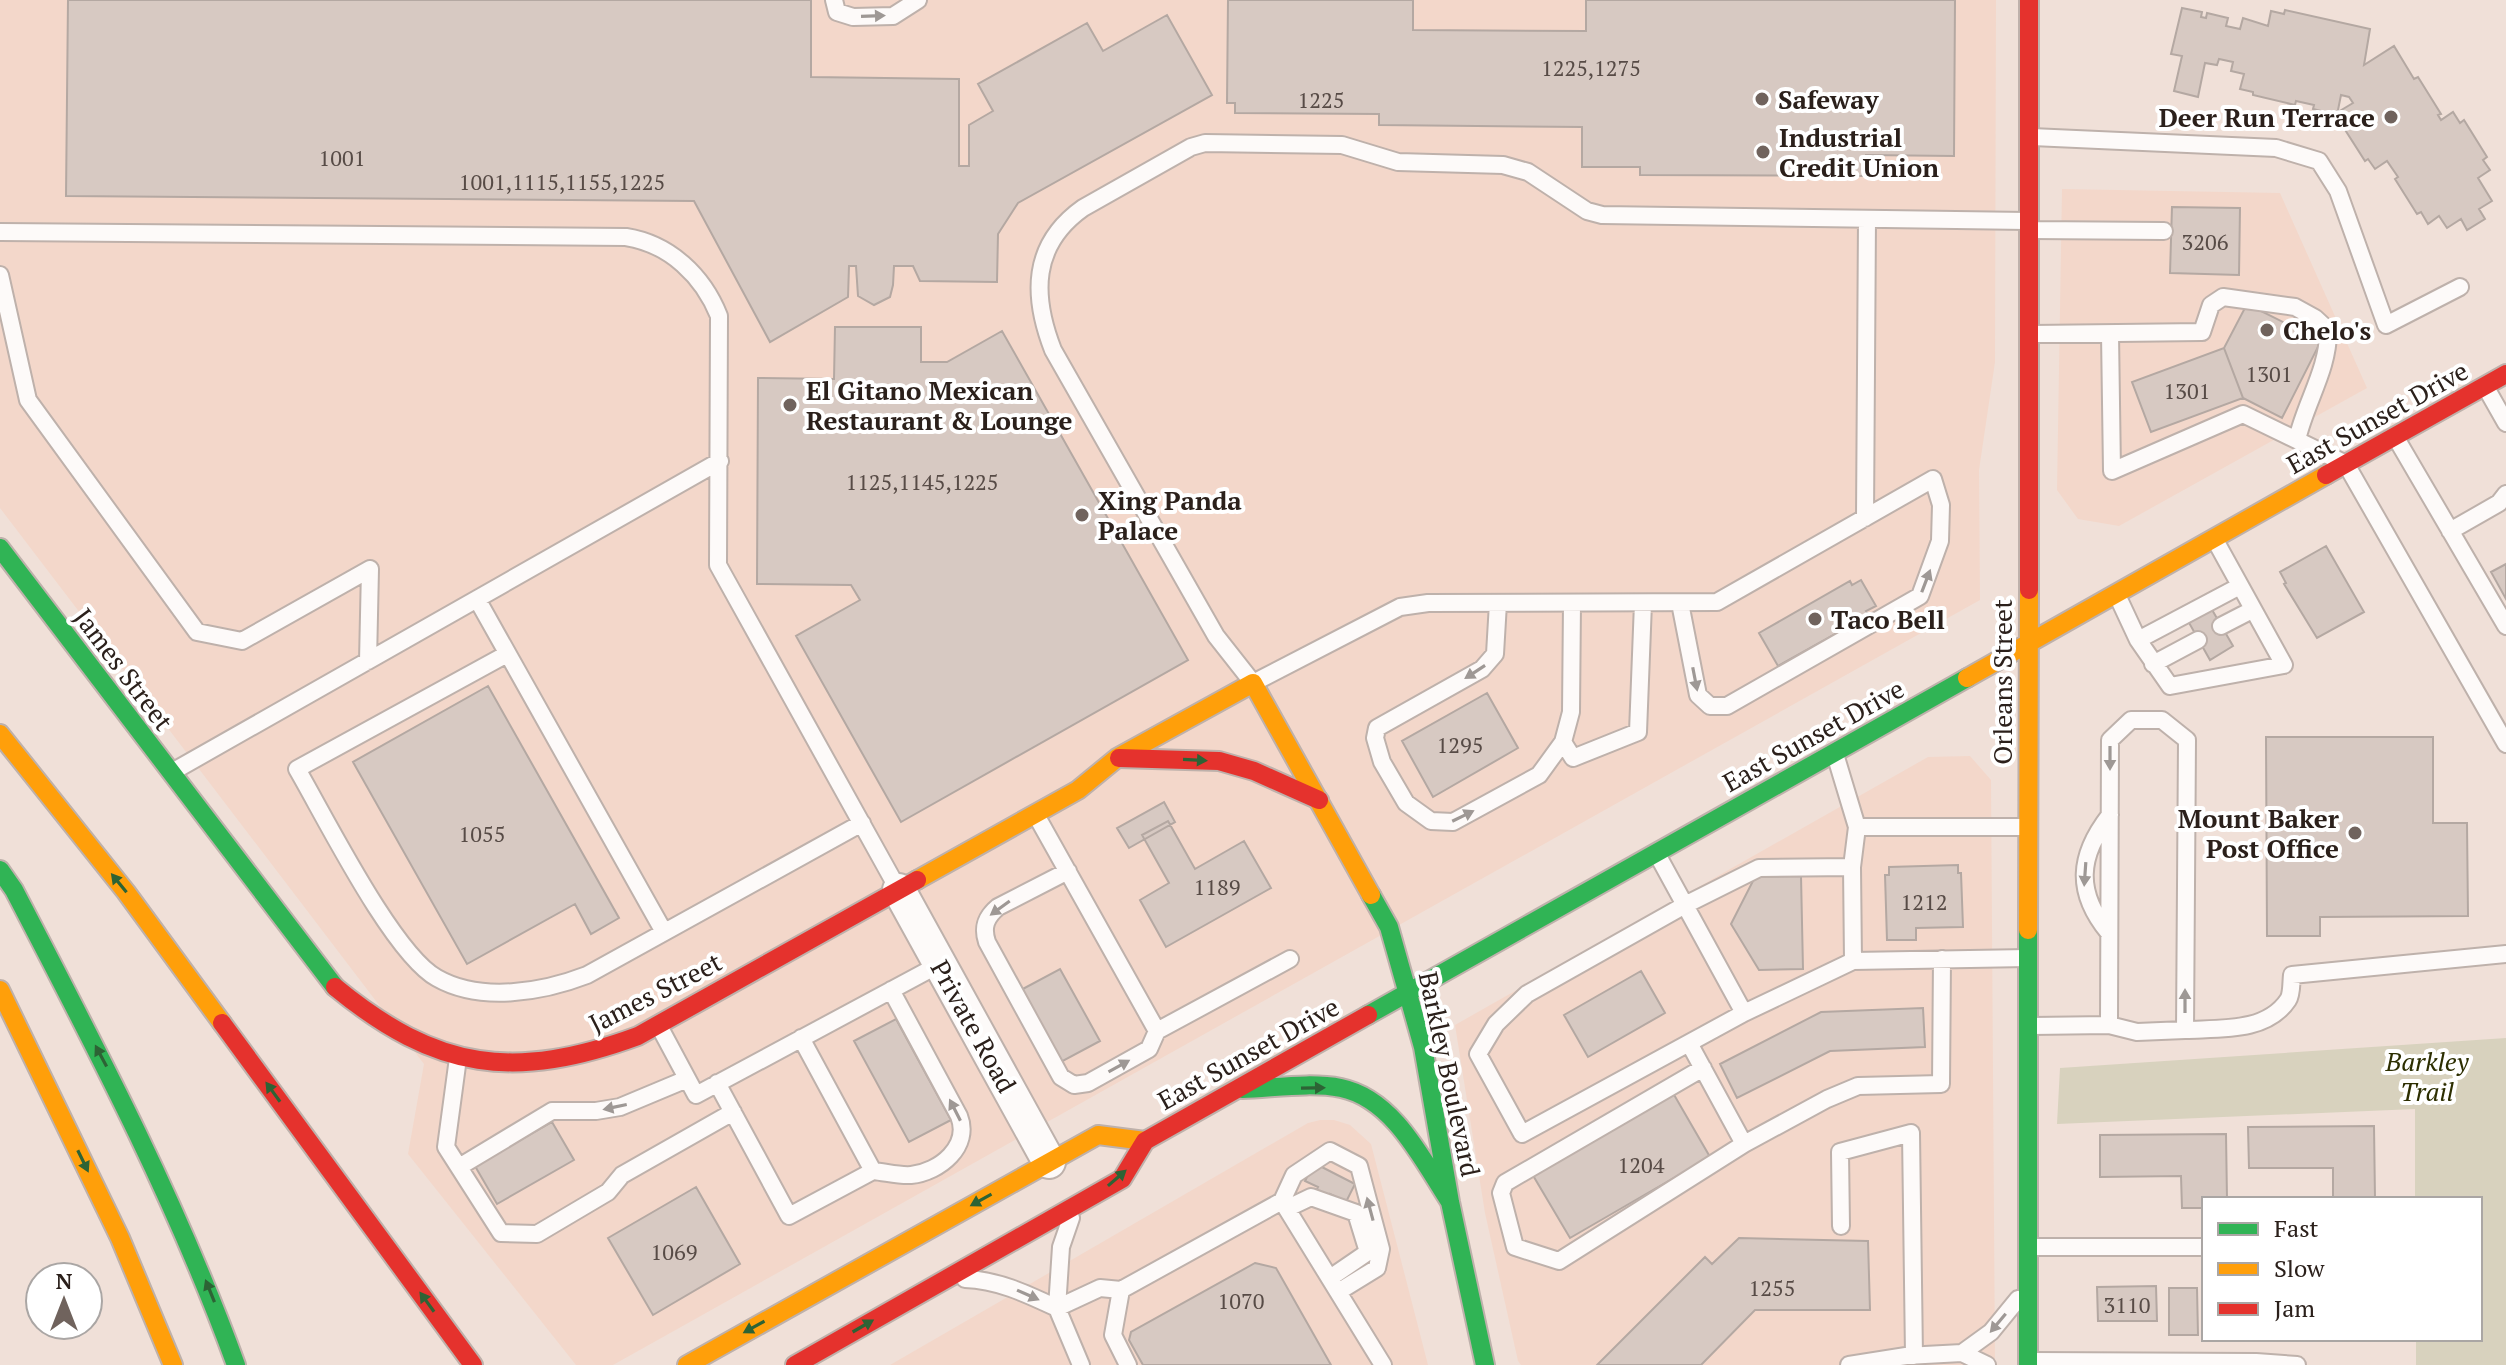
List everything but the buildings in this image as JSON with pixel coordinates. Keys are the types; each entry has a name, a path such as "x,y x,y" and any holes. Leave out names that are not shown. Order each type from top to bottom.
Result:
{"main road":[{"name":"Orleans Street","path":"2028,1363 2029,0"},
{"name":"East Sunset Drive","path":"795,1365 1122,1179 1145,1141 2506,374"},
{"name":"James Street","path":"0,548 331,983 353,1004 418,1043 458,1058 492,1064 564,1061 607,1050 659,1025 1078,790 1117,758 1253,683"},
{"name":"Barkley Boulevard","path":"1253,683 1389,927 1423,1047 1450,1202 1485,1365"},
{"path":"0,734 126,892 473,1365"},
{"path":"1117,758 1219,761 1254,771 1319,800"},
{"path":"0,870 14,890 145,1141 212,1294 236,1365"},
{"path":"0,990 120,1238 173,1365"},
{"path":"1235,1090 1332,1087 1366,1096 1392,1118 1450,1202"},
{"name":"East Sunset Drive","path":"687,1365 1098,1135 1145,1141"}],"street":[{"name":"Private Road","path":"899,890 1049,1162"}],"lane":[{"path":"834,0 837,12 853,17 893,16 918,0"},
{"path":"2029,137 2276,148 2319,161 2338,191 2386,325 2460,287"},
{"path":"1680,603 1698,695 1710,706 1727,706 1920,596 1940,541 1941,505 1933,479 1717,602 1428,603 1400,607 1253,683 1216,636 1053,350 1039,309 1039,281 1049,247 1070,218 1191,147 1205,143 1342,145 1395,161 1503,165 1528,172 1587,211 1602,215 1867,219 2164,231"},
{"path":"1865,518 1867,219"},
{"path":"0,232 638,239 669,253 704,286 719,316 718,565 899,890"},
{"path":"0,275 28,400 197,632 242,641 370,569 368,661"},
{"path":"2029,334 2202,332 2211,305 2223,297 2295,307 2315,318 2328,330 2319,379 2303,414 2297,440"},
{"path":"2110,334 2112,471 2243,414 2346,464 2506,744"},
{"path":"2485,386 2506,423"},
{"path":"2395,436 2506,626"},
{"path":"171,772 720,461"},
{"path":"2450,531 2499,503 2506,494"},
{"path":"2117,594 2138,640 2170,686 2284,665 2214,538"},
{"path":"2138,640 2240,586"},
{"path":"477,599 664,932"},
{"path":"1498,603 1495,654 1482,669 1377,728 1375,738 1382,762 1406,803 1431,821 1453,822 1539,775 1563,742 1571,712 1572,603"},
{"path":"1563,742 1573,758 1638,732 1643,603"},
{"path":"2221,626 2252,610"},
{"path":"2153,664 2198,640"},
{"path":"507,654 297,769 387,923 422,966 448,983 483,991 528,990 551,987 587,975 862,823"},
{"path":"2109,1025 2110,740 2131,720 2162,720 2187,740 2185,1030"},
{"path":"1834,752 1857,827 1852,867 1853,961"},
{"path":"1035,813 1157,1031"},
{"path":"2109,933 2091,908 2084,888 2088,851 2110,815"},
{"path":"1857,827 2028,827"},
{"path":"1657,852 1744,1013"},
{"path":"1852,867 1759,868 1685,905 1527,994 1496,1024 1478,1054 1522,1134 1744,1013 1853,961 2028,958"},
{"path":"1068,871 998,907 990,914 983,931 1054,1064 1067,1082 1074,1085 1088,1083 1149,1049 1157,1031 1290,959"},
{"path":"2028,1026 2109,1025 2137,1032 2252,1025 2272,1015 2289,999 2292,975 2506,954"},
{"path":"1703,1068 1505,1183 1501,1193 1515,1247 1559,1261 1744,1144 1827,1099 1858,1086 1941,1084 1942,959"},
{"path":"659,1025 696,1095 940,964"},
{"path":"717,1083 789,1216 873,1171 907,1176 925,1172 956,1150 963,1131 959,1116 891,990"},
{"path":"801,1038 873,1171"},
{"path":"1689,1043 1744,1144"},
{"path":"458,1058 446,1147 501,1233 537,1234 608,1192 622,1175 733,1112"},
{"path":"459,1167 552,1111 596,1111 620,1107 687,1079"},
{"path":"1841,1226 1840,1152 1911,1133 1914,1356"},
{"path":"1334,1285 1377,1268 1381,1249 1359,1166 1330,1151 1294,1175 1285,1204 1334,1285 1383,1365"},
{"path":"944,1280 978,1279 996,1283 1057,1308 1100,1288 1121,1290 1285,1204 1311,1197 1356,1213 1368,1252 1334,1285"},
{"path":"1078,1204 1061,1247 1057,1308 1081,1365"},
{"path":"2028,1247 2202,1247"},
{"path":"1962,1353 1991,1332 2028,1287"},
{"path":"1121,1290 1113,1335 1128,1365"},
{"path":"1857,1364 1962,1353 1987,1365"},
{"path":"2028,1363 2256,1362 2297,1365"}],"shaded area":[{"path":"0,0 1996,0 1995,362 1979,470 1980,600 613,1365 576,1365 408,1154 424,1064 0,508"},
{"path":"2062,189 2280,193 2367,388 2119,526 2078,519 2057,490"},
{"path":"1970,756 1991,780 1995,1365 1521,1365 1485,1213 1455,1025 1928,757"},
{"path":"1320,1120 1350,1125 1371,1144 1428,1365 890,1365 1308,1123"}],"green space":[{"name":"Barkley Trail","path":"2506,1038 2506,1365 2416,1365 2416,1341 2482,1341 2482,1197 2415,1197 2415,1109 2057,1124 2060,1068"}],"traffic: fast":[{"path":"0,548 335,987"},
{"path":"1368,1015 1967,678"},
{"path":"0,870 14,890 133,1124 187,1243 236,1365"},
{"path":"1371,895 1389,927 1423,1047 1450,1202 1485,1365"},
{"path":"2028,930 2028,1365"},
{"path":"1242,1089 1317,1085 1360,1094 1392,1118 1418,1151 1450,1202"}],"traffic: slow":[{"path":"1967,678 2326,475"},
{"path":"2028,930 2029,590"},
{"path":"917,880 1078,790 1117,758 1253,683 1371,895"},
{"path":"0,734 126,892 222,1023"},
{"path":"0,990 120,1238 173,1365"},
{"path":"687,1365 1098,1135 1145,1141"}],"traffic: jam":[{"path":"2029,0 2029,590"},
{"path":"2326,475 2506,374"},
{"path":"1119,758 1219,761 1254,771 1319,800"},
{"path":"335,987 372,1015 408,1036 443,1051 479,1060 515,1062 553,1059 638,1036 917,880"},
{"path":"795,1365 1122,1179 1145,1141 1368,1015"},
{"path":"222,1023 473,1365"}],"place":[{"name":"Safeway","path":"1762,99"},
{"name":"Deer Run Terrace","path":"2391,117"},
{"name":"Industrial Credit Union","path":"1763,152"},
{"name":"Chelo's","path":"2267,330"},
{"name":"El Gitano Mexican Restaurant & Lounge","path":"790,405"},
{"name":"Xing Panda Palace","path":"1082,515"},
{"name":"Taco Bell","path":"1815,619"},
{"name":"Mount Baker Post Office","path":"2355,833"}]}
